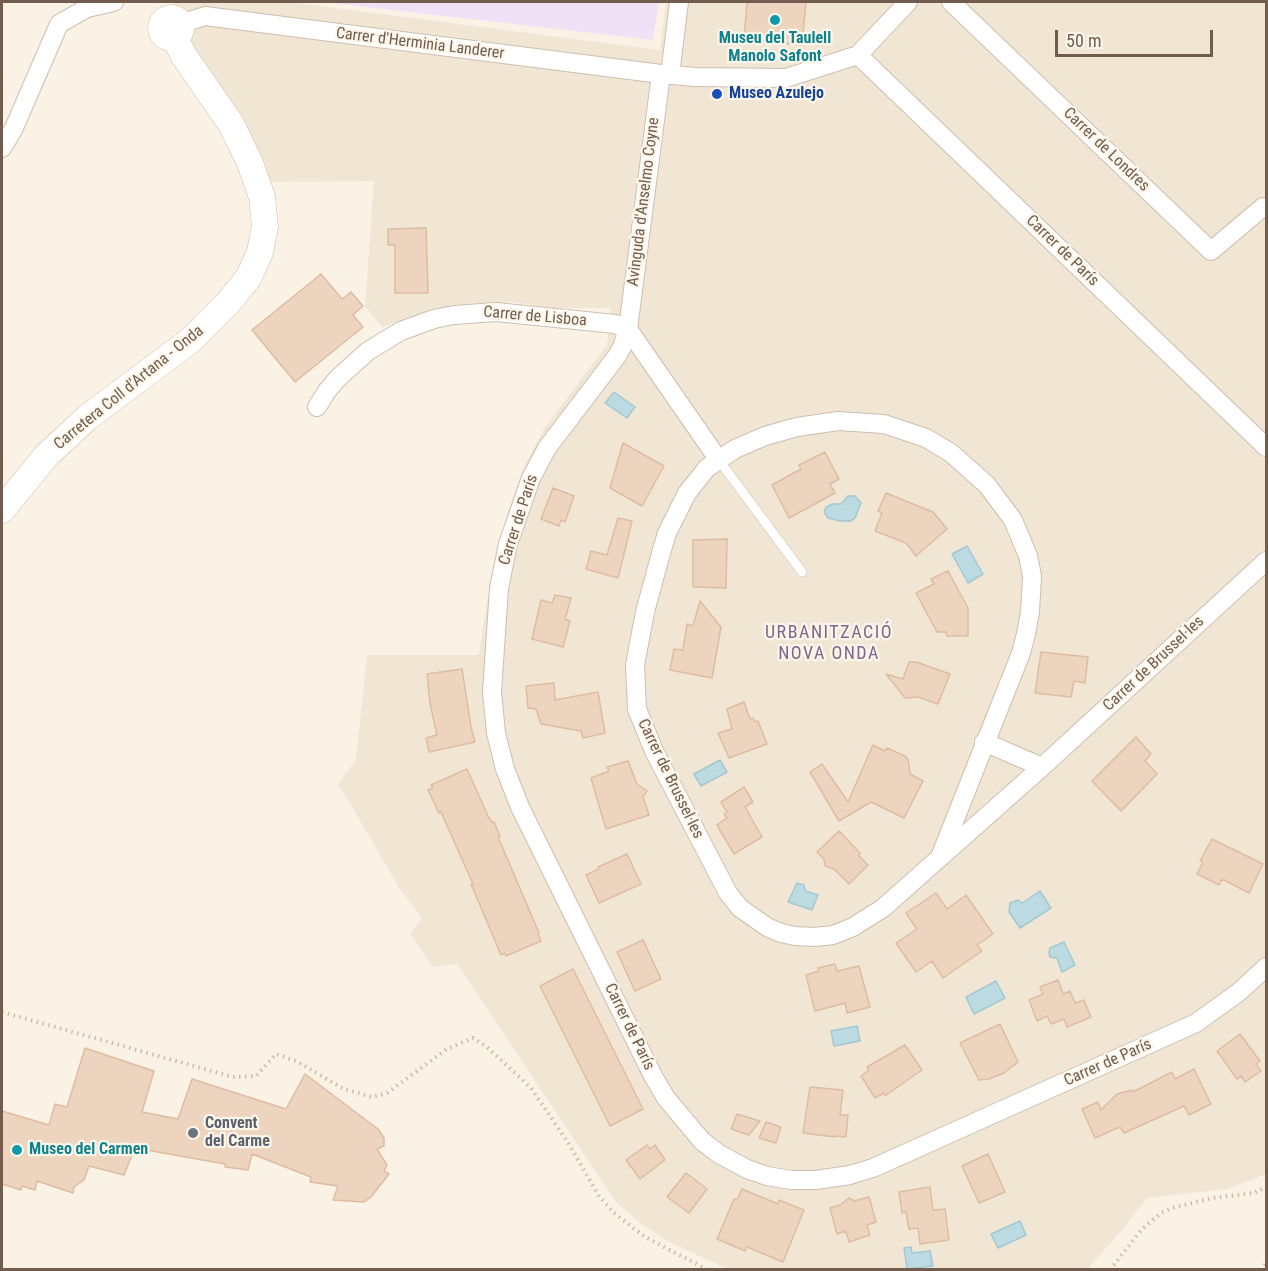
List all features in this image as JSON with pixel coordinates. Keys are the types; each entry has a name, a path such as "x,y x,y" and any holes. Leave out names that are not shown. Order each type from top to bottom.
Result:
{"main road":[{"name":"Carretera Coll d’Artana - Onda","path":"2,510 46,456 88,417 191,340 213,318 249,277 260,252 265,227 262,197 250,163 231,124 184,56 170,20"}],"street":[{"path":"2,148 14,128 59,24 87,8 114,2"},
{"name":"Avinguda d'Anselmo Coyne","path":"628,329 665,75 679,2"},
{"path":"858,55 908,2"},
{"name":"Carrer de Londres","path":"951,2 1211,251 1263,207"},
{"name":"Carrer d'Herminia Landerer","path":"170,20 205,16 665,75 786,78 858,55"},
{"name":"Carrer de París","path":"858,55 1266,447"},
{"name":"Carrer de Lisboa","path":"317,407 337,379 368,351 400,331 434,319 496,312 615,324 628,329"},
{"path":"628,329 718,459"},
{"name":"Carrer de París","path":"628,329 617,356 547,448 531,478 520,508 508,544 500,588 492,668 493,710 505,769 549,868 653,1076 673,1108 702,1141 740,1166 780,1179 825,1179 873,1168 1196,1023 1239,992 1266,967"},
{"name":"Carrer de Brussel·les","path":"940,857 1021,653 1030,612 1032,576 1022,537 1002,504 987,485 951,453 905,430 867,422 838,420 797,427 752,441 718,459 707,468 687,493 667,533 645,612 635,665 637,709 642,726 728,892 740,908 781,933 815,938 833,935 853,927 884,908 1266,561"},
{"path":"984,742 1042,766"}],"lane":[{"path":"718,459 802,572"}],"path":[{"path":"2,1012 233,1077 256,1076 276,1054 296,1060 344,1089 372,1097 387,1093 447,1049 473,1038 487,1047 531,1088 567,1141 599,1196 614,1213 645,1237 708,1269"},
{"path":"1110,1269 1142,1229 1161,1213 1212,1198 1254,1193 1266,1187"},
{"path":"1260,1269 1266,1264"}],"shaded area":[{"path":"173,2 289,2 660,50 666,2 1266,2 1266,1174 1228,1189 1147,1198 1087,1270 728,1269 671,1243 639,1222 615,1201 457,964 433,967 410,934 422,918 399,888 344,793 337,786 356,759 367,655 479,655 487,601 507,514 522,471 543,430 607,345 611,308 555,308 512,302 453,305 382,327 365,307 374,181 269,182 193,53"},
{"path":"322,2 659,2 653,40"}],"water":[{"path":"614,392 635,407 627,418 605,403"},
{"path":"848,496 855,496 861,503 855,518 851,521 840,521 828,518 824,512 826,507 841,504"},
{"path":"967,546 983,574 968,583 952,554"},
{"path":"720,760 727,772 701,786 694,774"},
{"path":"797,883 804,885 805,891 818,895 812,910 788,902"},
{"path":"1040,891 1051,908 1020,928 1009,912 1010,903 1018,900 1022,903"},
{"path":"1064,942 1075,965 1062,972 1057,958 1050,957 1049,953 1050,948"},
{"path":"996,981 1005,998 974,1014 966,997"},
{"path":"857,1026 860,1041 834,1046 831,1031"},
{"path":"1020,1221 1026,1235 998,1248 991,1234"},
{"path":"911,1247 912,1253 930,1251 933,1266 907,1269 904,1248"}],"building":[{"name":"Museu del Taulell Manolo Safont","path":"747,2 806,2 802,45 744,39"},
{"path":"426,228 428,293 395,293 395,245 388,245 388,229"},
{"path":"321,274 342,299 351,292 363,306 353,315 363,327 295,382 252,330"},
{"path":"623,443 664,466 642,506 610,488"},
{"path":"825,452 839,479 830,484 835,493 789,518 772,485 801,469 799,465"},
{"path":"553,488 574,496 565,522 561,520 559,526 541,519"},
{"path":"886,493 933,512 947,529 916,556 906,543 875,531 882,513 878,511"},
{"path":"618,518 632,521 618,578 586,569 591,551 607,555"},
{"path":"727,539 726,588 693,587 693,540"},
{"path":"948,571 968,608 968,636 947,636 946,632 937,632 916,593 934,584 931,579"},
{"path":"555,595 571,598 565,619 570,621 563,647 532,639 541,600 552,603"},
{"path":"700,601 721,627 712,678 670,670 674,649 683,650 687,624 693,626"},
{"path":"1041,652 1088,657 1085,683 1074,681 1071,697 1035,693"},
{"path":"909,662 916,662 950,674 938,704 918,697 905,698 886,674 903,679"},
{"path":"462,669 475,742 429,752 426,738 437,735 427,674"},
{"path":"554,683 555,700 598,692 605,733 583,738 581,731 541,724 536,709 528,708 526,686"},
{"path":"744,702 750,719 758,721 767,744 729,758 718,733 732,729 727,709"},
{"path":"1136,737 1151,754 1145,761 1157,774 1121,811 1092,781"},
{"path":"873,745 905,756 908,760 910,774 923,781 904,818 871,802 839,821 810,772 822,764 848,802"},
{"path":"628,761 637,784 647,791 643,797 649,815 606,829 591,778 609,771 607,767"},
{"path":"467,769 488,816 494,822 541,941 506,956 505,953 501,955 471,884 473,884 441,812 439,813 428,790 433,788 431,785"},
{"path":"744,787 753,802 745,807 762,837 734,854 717,825 727,818 724,814 727,812 721,802"},
{"path":"839,831 868,865 849,884 834,869 825,866 824,859 817,852"},
{"path":"1212,839 1263,864 1249,893 1222,879 1219,885 1197,874 1203,862 1200,861"},
{"path":"627,854 641,884 599,903 586,875"},
{"path":"936,893 947,909 966,895 993,934 977,945 982,951 943,978 932,961 916,972 896,943 917,929 906,913"},
{"path":"643,940 661,979 635,991 617,952"},
{"path":"835,964 837,971 859,966 870,1007 847,1013 845,1003 815,1011 806,975 819,971 818,968"},
{"path":"573,969 643,1109 610,1126 540,986"},
{"path":"1058,980 1063,994 1070,991 1075,1003 1084,1000 1091,1017 1067,1027 1064,1019 1051,1024 1047,1016 1037,1021 1029,1000 1043,994 1040,987"},
{"path":"1000,1024 1018,1062 1004,1073 979,1080 960,1043"},
{"path":"1240,1034 1260,1061 1256,1064 1261,1071 1245,1082 1241,1076 1237,1079 1217,1051"},
{"path":"905,1045 922,1070 885,1096 884,1093 875,1098 861,1076 869,1070 867,1067"},
{"name":"Convent del Carme","path":"85,1048 154,1071 142,1112 178,1119 192,1079 286,1109 305,1074 378,1129 384,1138 384,1146 377,1149 387,1165 384,1171 389,1174 371,1197 364,1202 333,1200 338,1186 310,1182 311,1177 252,1154 248,1170 135,1148 124,1175 89,1166 84,1180 74,1187 73,1193 37,1181 35,1190 22,1186 21,1190 2,1184 2,1111 49,1125 55,1104 67,1107"},
{"path":"1194,1069 1211,1104 1189,1115 1184,1106 1124,1133 1120,1127 1095,1138 1082,1109 1098,1102 1101,1110 1117,1094 1132,1090 1133,1092 1172,1072 1175,1079"},
{"path":"810,1087 843,1090 840,1115 848,1115 846,1137 803,1133"},
{"path":"737,1114 760,1121 749,1135 731,1129"},
{"path":"766,1122 781,1127 776,1143 759,1138"},
{"path":"647,1145 650,1149 655,1145 665,1160 640,1179 626,1160"},
{"path":"988,1154 1005,1192 979,1203 962,1166"},
{"path":"686,1173 707,1189 689,1213 667,1197"},
{"path":"930,1187 933,1210 945,1209 949,1240 920,1244 918,1228 909,1229 906,1212 902,1213 899,1192"},
{"path":"742,1189 778,1204 779,1200 804,1210 783,1262 747,1247 745,1251 717,1239 734,1199 737,1200"},
{"path":"869,1197 876,1222 867,1225 870,1235 849,1242 846,1231 837,1234 830,1208 840,1205 849,1198 854,1201"}],"place":[{"name":"Museu del Taulell Manolo Safont","path":"775,20"},
{"name":"Museo Azulejo","path":"717,94"},
{"name":"Convent del Carme","path":"193,1133"},
{"name":"Museo del Carmen","path":"17,1150"}],"district":[{"name":"URBANITZACIÓ NOVA ONDA","path":"829,643"}]}
